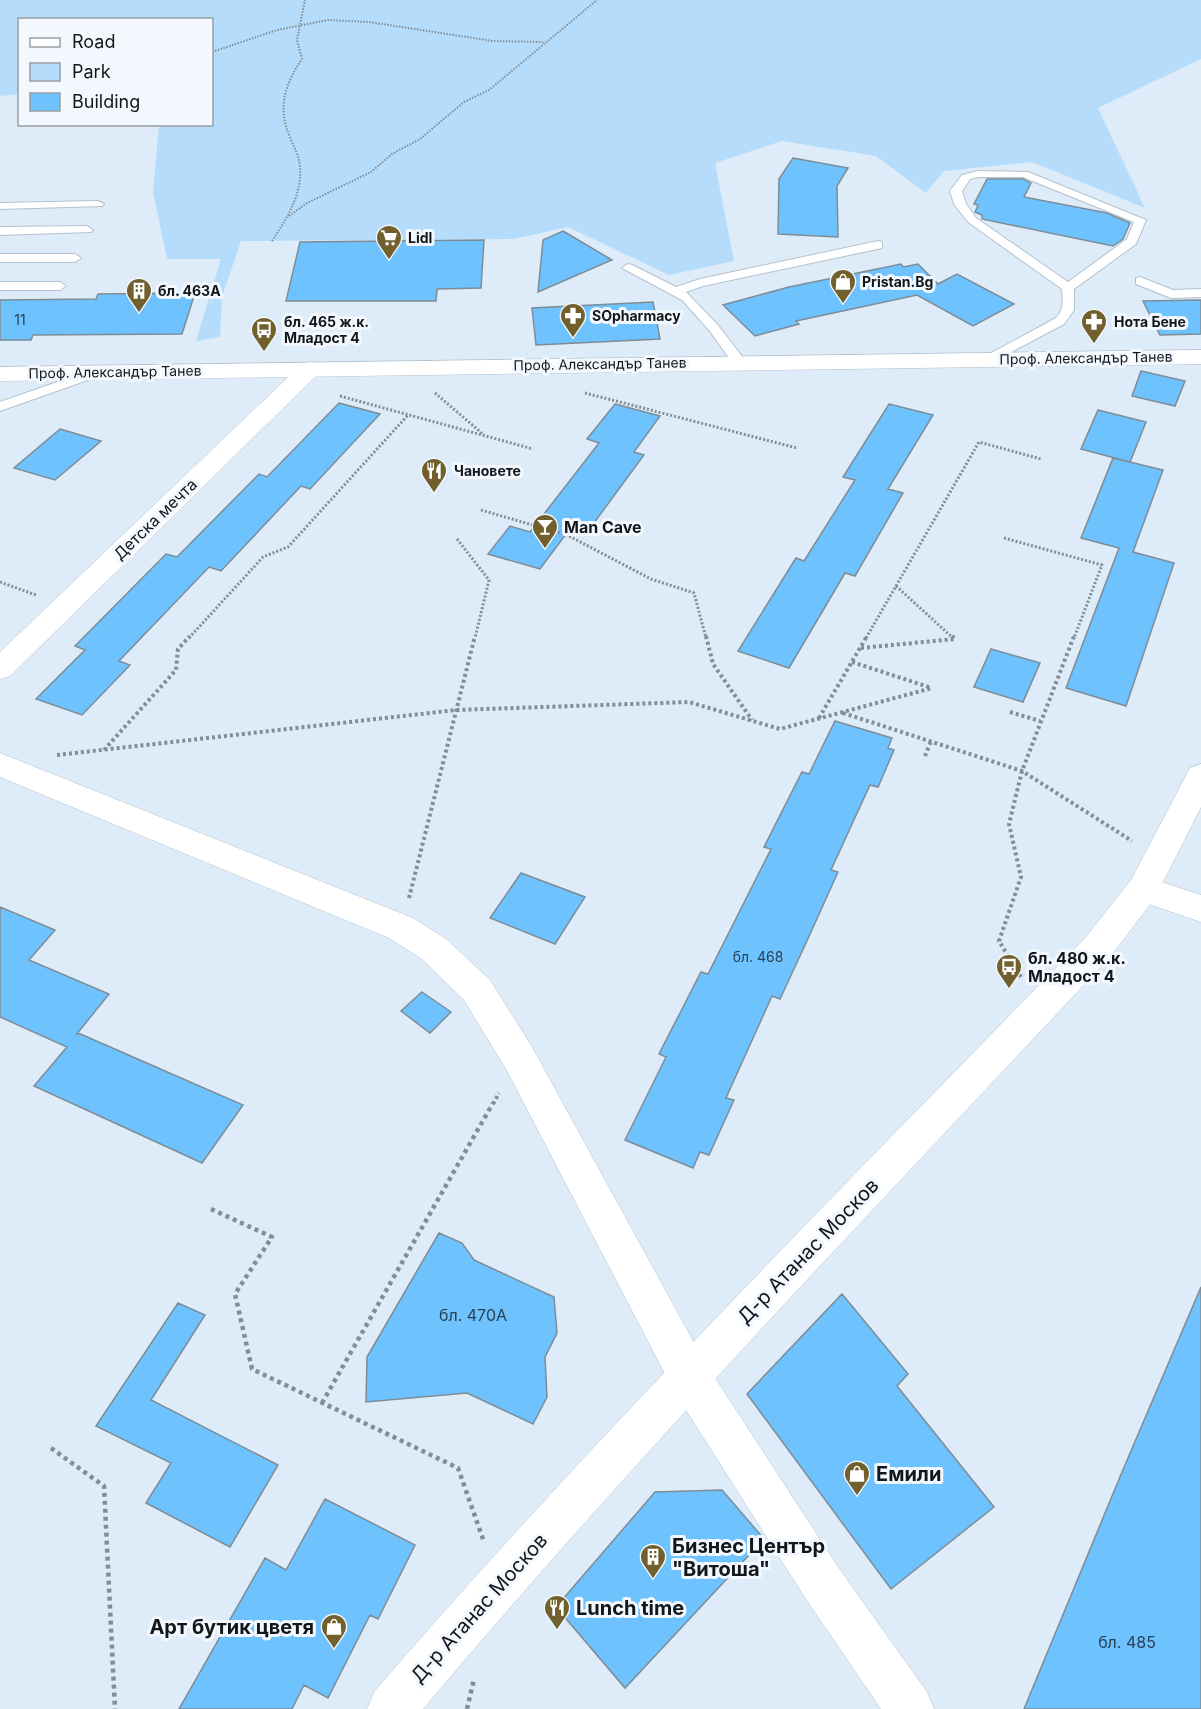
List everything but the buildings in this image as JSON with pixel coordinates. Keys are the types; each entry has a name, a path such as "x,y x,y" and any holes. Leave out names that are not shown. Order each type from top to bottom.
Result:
{"street":[{"name":"Проф. Александър Танев","path":"0,374 1201,357"},
{"name":"Детска мечта","path":"0,669 310,369"},
{"path":"0,764 402,928 434,949 477,990 519,1058 689,1376 822,1583 910,1709"},
{"name":"Д-р Атанас Москов","path":"391,1709 498,1585 689,1376 1098,947 1143,890 1201,776"},
{"path":"1143,890 1201,909"}],"lane":[{"path":"989,360 1060,321 1068,314 1070,305 1068,288 972,220 960,204 956,191 966,177 1002,173 1024,174 1140,220 1132,241 1068,288"},
{"path":"0,206 98,204"},
{"path":"0,231 87,230"},
{"path":"677,291 700,283 878,245"},
{"path":"0,258 75,258"},
{"path":"628,268 686,297 713,327 739,362"},
{"path":"1140,281 1171,294 1201,293"},
{"path":"0,286 60,286"},
{"path":"0,407 97,372"}],"path":[{"path":"290,216 298,187 300,160 282,113 286,81 302,59 297,40 305,0"},
{"path":"272,241 290,216 307,203 371,172 392,154 420,139 464,102 489,90 543,42 597,0"},
{"path":"213,52 268,32 342,20 387,24 480,40 518,44 543,42"},
{"path":"405,367 484,436"},
{"path":"342,368 340,396 534,449"},
{"path":"581,392 797,448"},
{"path":"104,750 176,670 178,649 264,557 288,547 408,415"},
{"path":"819,719 979,442 1041,459"},
{"path":"481,510 567,536 651,579 694,593 713,664 752,721"},
{"path":"1004,538 1102,565 1022,771 1009,824 1021,877 999,940 1041,1008"},
{"path":"402,928 489,580 457,539"},
{"path":"860,648 955,639 896,586"},
{"path":"46,757 456,710 689,702 780,729 932,688 852,662"},
{"path":"842,712 1022,771 1127,839"},
{"path":"1010,712 1041,721"},
{"path":"925,756 931,741"},
{"path":"322,1402 519,1058"},
{"path":"211,1209 272,1237 236,1294 252,1369 458,1468 498,1585"},
{"path":"51,1448 104,1486 115,1709"}],"green space":[{"path":"0,0 1201,0 1201,59 1098,108 1145,208 1032,162 944,171 926,193 876,156 782,141 715,163 734,261 669,275 568,227 514,239 241,241 222,297 220,337 196,341 221,259 167,259 153,192 159,126 213,126 213,18 18,18 18,94 0,96"}],"place":[{"name":"Lidl","path":"389,261"},
{"name":"Pristan.Bg","path":"843,305"},
{"name":"бл. 463А","path":"139,314"},
{"name":"SOpharmacy","path":"573,339"},
{"name":"Нота Бене","path":"1094,345"},
{"name":"бл. 465 ж.к. Младост 4","path":"264,353"},
{"name":"Чановете","path":"434,494"},
{"name":"Man Cave","path":"545,550"},
{"name":"бл. 480 ж.к. Младост 4","path":"1009,990"},
{"name":"Емили","path":"857,1497"},
{"name":"Бизнес Център \"Витоша\"","path":"653,1580"},
{"name":"Lunch time","path":"557,1631"},
{"name":"Арт бутик цветя","path":"334,1650"}]}
